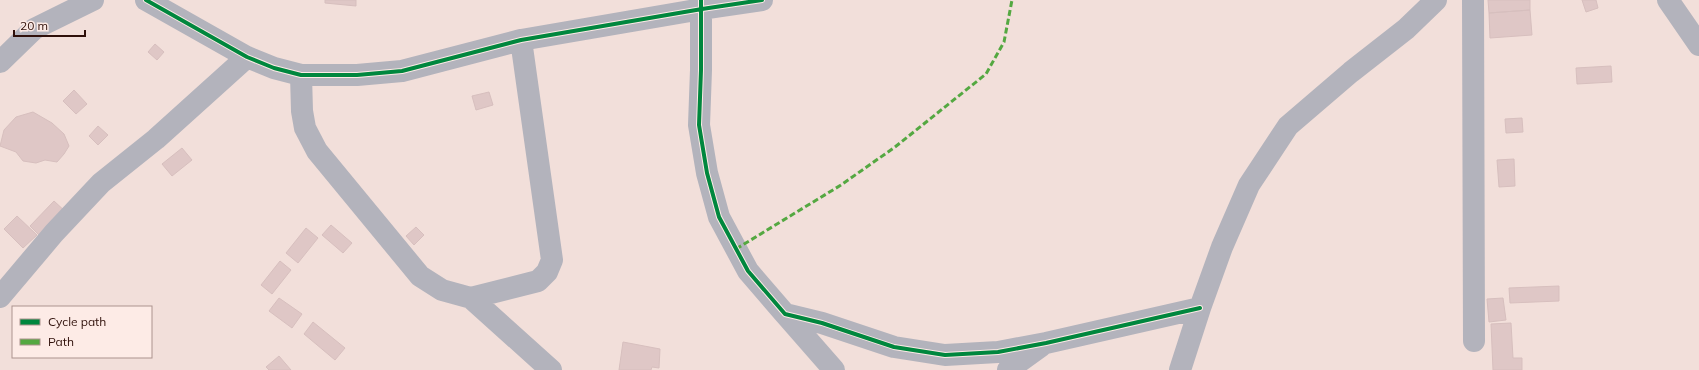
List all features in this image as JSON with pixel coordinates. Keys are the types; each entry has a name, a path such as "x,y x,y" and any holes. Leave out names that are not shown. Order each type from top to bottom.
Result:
{"street":[{"path":"0,62 34,29 93,0"},
{"path":"146,0 248,57 274,68 301,75 357,75 402,71 521,40 701,4 762,0"},
{"path":"1180,370 1222,247 1249,185 1288,126 1351,72 1406,29 1436,0"},
{"path":"1473,0 1474,341"},
{"path":"1668,0 1699,45"},
{"path":"701,4 702,70 698,125 707,173 719,217 748,271 834,370"},
{"path":"471,298 538,281 547,272 552,260 521,40"},
{"path":"4,283 101,184 156,139 248,57"},
{"path":"301,75 302,111 305,128 317,151 420,276 442,290 471,298 551,370"},
{"path":"785,314 822,323 894,347 945,355 998,352 1046,343 1200,308"},
{"path":"1008,370 1046,343"}],"building":[{"path":"325,0 356,0 356,6 325,3"},
{"path":"1488,0 1530,0 1530,10 1489,13"},
{"path":"1582,0 1596,0 1598,8 1586,12"},
{"path":"1530,10 1532,35 1490,38 1489,13"},
{"path":"155,44 164,52 157,60 148,52"},
{"path":"1611,66 1612,82 1577,84 1576,68"},
{"path":"74,90 87,104 76,114 63,101"},
{"path":"489,92 493,105 476,110 472,96"},
{"path":"33,112 52,123 64,134 69,146 57,162 45,160 36,163 23,161 16,152 0,146 4,130 16,117"},
{"path":"1522,118 1523,132 1506,133 1505,119"},
{"path":"98,126 108,135 98,145 89,136"},
{"path":"182,148 192,160 172,176 162,164"},
{"path":"1514,159 1515,186 1499,187 1497,160"},
{"path":"54,201 67,213 42,238 30,226"},
{"path":"17,216 37,235 23,248 4,229"},
{"path":"331,225 352,243 343,253 322,235"},
{"path":"416,227 424,235 414,245 406,236"},
{"path":"306,228 318,238 298,263 286,253"},
{"path":"280,261 291,270 272,294 261,285"},
{"path":"1559,286 1559,301 1510,303 1509,288"},
{"path":"279,298 302,314 292,328 269,311"},
{"path":"1503,298 1506,320 1489,322 1487,299"},
{"path":"313,322 345,348 335,360 304,334"},
{"path":"1511,323 1513,358 1522,358 1522,370 1493,370 1491,324"},
{"path":"623,342 660,349 659,368 652,367 651,370 619,370"},
{"path":"279,356 291,370 269,370 266,367"}],"marked path":[{"path":"736,249 841,185 895,147 986,74 1004,42 1012,0"}],"cycle path":[{"path":"146,0 247,57 274,68 301,75 357,75 402,71 521,40 762,0"},
{"path":"701,0 699,125 707,173 719,217 748,271 785,314 822,323 894,347 945,355 998,352 1046,343 1200,308"}]}
